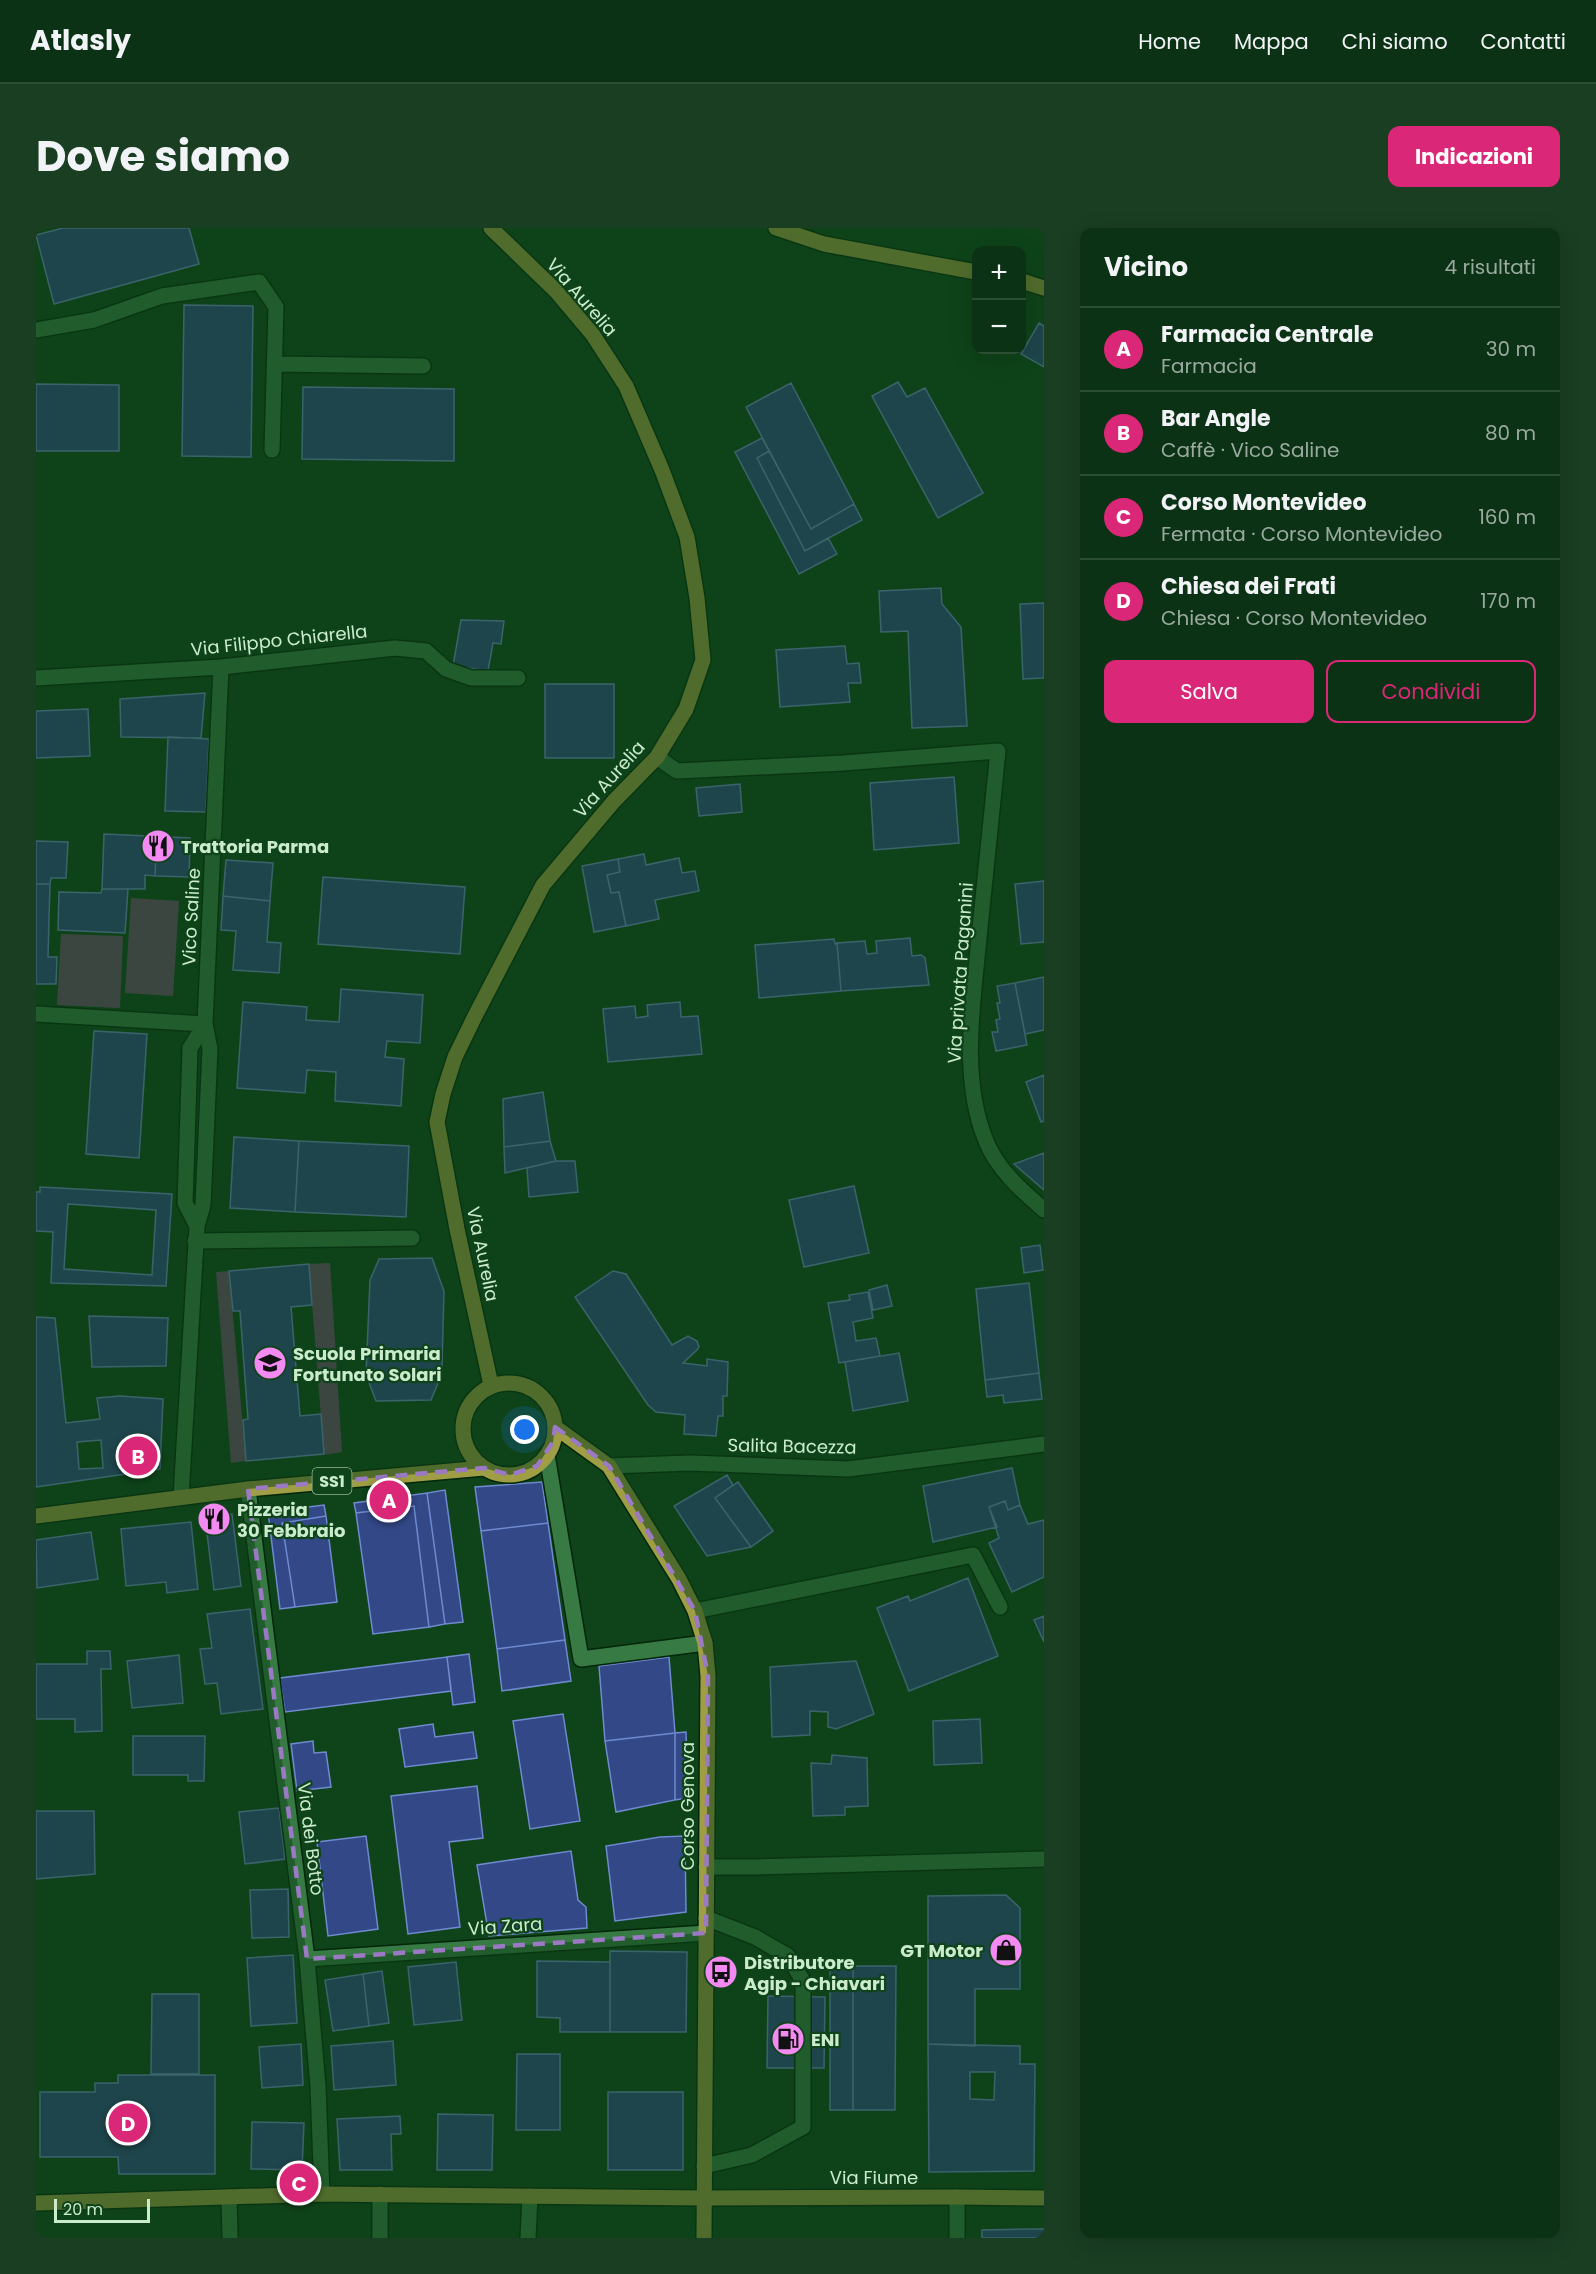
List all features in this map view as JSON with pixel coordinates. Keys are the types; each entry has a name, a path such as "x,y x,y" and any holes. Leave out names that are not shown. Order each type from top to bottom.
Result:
{"main road":[{"name":"Via Aurelia","path":"491,228 556,291 593,335 626,386 662,470 687,537 697,597 703,660 686,709 657,757 614,801 543,885 455,1057 443,1094 437,1122 457,1229 491,1386"},
{"path":"776,228 824,244 972,271"},
{"path":"1026,282 1044,288"},
{"path":"506,1382 520,1384 534,1390 545,1400 552,1413 555,1427 553,1442 547,1455 537,1466 518,1474 496,1473 484,1468 471,1456 464,1441 462,1424 467,1408 477,1395 491,1386 506,1382"},
{"name":"Corso Genova","path":"555,1427 609,1466 679,1579 695,1611 705,1643 708,1676 704,2238"},
{"name":"SS1","path":"36,1516 248,1489 484,1468"},
{"name":"Via Fiume","path":"36,2202 322,2194 704,2198 1044,2198"}],"street":[{"path":"36,330 94,320 162,296 259,282 276,307 272,450"},
{"path":"274,364 423,366"},
{"name":"Via Filippo Chiarella","path":"36,678 221,667 395,648 426,651 446,669 471,678 518,678"},
{"name":"Vico Saline","path":"181,1497 195,1241 196,1226 202,1205 210,1049 205,1024 221,667"},
{"name":"Via privata Paganini","path":"657,757 677,771 843,763 998,751 971,1042 973,1092 986,1143 1004,1170 1044,1210"},
{"path":"36,1014 205,1024"},
{"path":"195,1241 412,1238"},
{"name":"Salita Bacezza","path":"609,1466 690,1463 848,1469 1044,1444"},
{"path":"547,1455 581,1659 705,1643"},
{"name":"Via dei Botto","path":"248,1489 307,1959 318,2086 322,2194"},
{"path":"695,1611 973,1555 1000,1607"},
{"path":"706,1867 756,1868 1044,1859"},
{"path":"704,2166 752,2155 803,2127 803,1981 788,1956 755,1936 706,1925"},
{"name":"Via Zara","path":"307,1959 706,1925"},
{"path":"380,2194 380,2238"},
{"path":"528,2238 530,2196"},
{"path":"229,2197 231,2238"},
{"path":"957,2197 957,2238"}],"highlighted area":[{"path":"555,1427 609,1466 695,1611 708,1676 706,1933 307,1959 248,1489 484,1468 510,1475 537,1466 553,1442"}],"shaded area":[{"path":"131,898 179,901 173,996 125,993"},
{"path":"61,934 123,936 120,1008 57,1005"},
{"path":"330,1263 342,1452 324,1455 309,1264"},
{"path":"229,1271 246,1461 231,1463 216,1272"}],"building":[{"path":"63,228 189,228 199,264 54,304 36,235"},
{"path":"184,305 253,306 251,457 182,456"},
{"path":"1039,323 1044,326 1044,367 1021,354 1026,354 1026,345"},
{"path":"898,382 907,397 925,388 983,493 938,518 872,396"},
{"path":"791,383 854,504 811,529 746,407"},
{"path":"36,384 119,385 119,451 36,451"},
{"path":"303,387 454,389 454,461 302,459"},
{"path":"762,438 769,451 757,458 805,551 828,538 837,554 799,574 735,452"},
{"path":"769,451 811,529 854,504 862,520 805,551 757,458"},
{"path":"941,588 942,604 961,627 967,726 912,728 908,631 881,632 879,591"},
{"path":"1044,603 1044,678 1023,679 1020,604"},
{"path":"461,620 504,621 501,644 493,643 488,671 453,666"},
{"path":"845,646 847,664 859,663 861,683 848,683 850,702 780,707 776,650"},
{"path":"545,684 614,684 614,758 545,758"},
{"path":"205,693 201,738 121,737 120,699"},
{"path":"88,709 90,756 36,758 36,711"},
{"path":"168,737 209,739 206,812 165,811"},
{"path":"954,777 959,843 874,850 870,783"},
{"path":"740,784 742,812 699,816 696,788"},
{"path":"104,834 148,836 146,852 156,852 155,876 145,875 145,889 102,889"},
{"path":"148,836 190,838 189,877 155,876 156,852 146,852"},
{"path":"36,841 68,842 66,878 51,878 50,884 36,884"},
{"path":"644,854 646,865 679,858 682,873 695,871 699,891 655,900 659,919 626,926 619,892 611,893 607,875 620,872 618,859"},
{"path":"618,859 620,872 607,875 611,893 619,892 626,926 594,932 582,866"},
{"path":"226,860 273,863 270,901 223,896"},
{"path":"323,877 465,887 460,954 318,944"},
{"path":"1044,881 1044,942 1021,944 1015,884"},
{"path":"36,884 50,884 48,957 57,957 56,984 36,984"},
{"path":"102,889 128,889 125,933 58,930 59,892 101,893"},
{"path":"223,896 270,901 267,942 281,943 279,973 233,970 236,931 221,930"},
{"path":"910,938 912,956 921,955 925,958 929,985 841,991 837,943 865,941 867,954 877,953 876,941"},
{"path":"834,939 835,944 837,943 841,991 759,998 755,945"},
{"path":"1044,977 1044,1030 1025,1034 1015,983"},
{"path":"1015,983 1027,1045 996,1051 992,1032 998,1032 996,1020 1000,1019 997,986"},
{"path":"341,989 423,995 420,1043 387,1041 385,1057 404,1059 401,1106 335,1101 336,1072 307,1070 305,1093 237,1088 243,1002 307,1007 306,1020 339,1022"},
{"path":"680,1002 681,1017 698,1016 702,1054 608,1062 603,1009 635,1006 636,1018 648,1016 647,1005"},
{"path":"94,1031 147,1034 139,1158 86,1154"},
{"path":"1044,1075 1044,1121 1041,1122 1026,1082"},
{"path":"543,1092 550,1141 504,1147 503,1099"},
{"path":"234,1137 299,1141 295,1212 230,1208"},
{"path":"299,1141 409,1146 406,1217 295,1212"},
{"path":"550,1141 556,1161 505,1173 504,1147"},
{"path":"1044,1153 1044,1190 1014,1164"},
{"path":"556,1161 575,1161 578,1192 529,1197 527,1168"},
{"path":"854,1186 869,1253 804,1267 789,1200"},
{"path":"40,1187 172,1194 166,1286 51,1283 53,1232 36,1231 36,1192 40,1192"},
{"path":"68,1204 156,1210 152,1275 64,1269"},
{"path":"1040,1245 1043,1270 1024,1273 1021,1248"},
{"path":"432,1258 444,1291 442,1366 438,1383 431,1400 376,1401 366,1375 370,1280 379,1259"},
{"name":"Scuola Primaria Fortunato Solari","path":"309,1264 312,1305 291,1307 300,1416 321,1414 324,1454 246,1461 243,1420 248,1419 240,1311 233,1311 229,1271"},
{"path":"613,1271 626,1274 672,1345 688,1336 697,1341 699,1347 683,1363 707,1366 707,1359 728,1362 727,1396 723,1396 723,1416 718,1416 716,1436 684,1434 685,1415 656,1412 648,1405 575,1297"},
{"path":"1029,1283 1039,1373 985,1380 976,1289"},
{"path":"887,1285 892,1306 873,1310 869,1290"},
{"path":"868,1292 873,1318 853,1322 856,1341 876,1338 880,1356 839,1363 828,1303 850,1300 849,1295"},
{"path":"89,1316 168,1318 166,1366 92,1367"},
{"path":"36,1317 55,1318 66,1423 100,1419 97,1398 120,1396 163,1399 160,1469 36,1487","holes":["101,1440 103,1468 79,1469 77,1442"]},
{"path":"899,1353 908,1401 853,1411 845,1362"},
{"path":"1039,1373 1042,1399 1004,1403 1003,1395 987,1397 985,1380"},
{"path":"1012,1468 1020,1505 1008,1510 1005,1501 989,1507 997,1527 933,1542 923,1486"},
{"path":"727,1475 733,1485 715,1498 751,1547 707,1556 674,1506"},
{"path":"542,1482 548,1523 481,1531 475,1487"},
{"path":"738,1482 773,1531 751,1547 715,1498"},
{"path":"445,1490 463,1622 445,1624 427,1493"},
{"path":"427,1493 445,1624 429,1627 414,1506 356,1513 354,1503"},
{"path":"1005,1501 1008,1510 1020,1505 1028,1524 1044,1520 1044,1577 1012,1592 989,1543 999,1538 989,1507"},
{"path":"324,1505 326,1516 282,1523 295,1607 280,1609 268,1512"},
{"path":"414,1506 429,1627 373,1634 356,1513"},
{"path":"232,1514 241,1586 214,1590 205,1517"},
{"path":"326,1516 337,1602 295,1607 282,1523"},
{"path":"191,1522 198,1589 167,1593 166,1582 126,1586 121,1529"},
{"path":"548,1523 565,1640 497,1649 481,1531"},
{"path":"91,1532 98,1579 37,1588 36,1540"},
{"path":"968,1578 998,1656 909,1691 877,1608 908,1596 910,1601"},
{"path":"250,1609 263,1709 221,1714 217,1683 205,1684 200,1649 212,1648 207,1614"},
{"path":"1044,1616 1044,1642 1034,1620"},
{"path":"565,1640 571,1681 502,1691 497,1649"},
{"path":"87,1651 110,1651 111,1669 101,1669 102,1731 75,1732 75,1719 36,1719 36,1664 87,1664"},
{"path":"469,1654 475,1702 453,1705 447,1657"},
{"path":"179,1655 183,1703 132,1708 127,1661"},
{"path":"447,1657 451,1691 285,1712 280,1678"},
{"path":"669,1657 675,1733 605,1741 599,1666"},
{"path":"856,1661 874,1714 836,1729 828,1727 828,1712 810,1711 810,1735 772,1737 770,1667"},
{"path":"563,1714 580,1821 530,1829 513,1721"},
{"path":"980,1719 982,1763 934,1765 933,1721"},
{"path":"433,1724 435,1737 473,1732 477,1758 405,1767 399,1729"},
{"path":"686,1732 688,1798 675,1800 675,1733"},
{"path":"675,1733 675,1800 616,1812 605,1741"},
{"path":"133,1736 205,1736 204,1781 188,1781 188,1775 133,1775"},
{"path":"313,1741 314,1753 326,1752 331,1787 297,1791 291,1744"},
{"path":"832,1755 867,1758 868,1806 845,1807 845,1815 813,1816 811,1763 831,1764"},
{"path":"477,1786 483,1838 449,1842 460,1927 408,1934 391,1796"},
{"path":"279,1808 285,1859 245,1864 239,1812"},
{"path":"36,1811 94,1811 95,1874 36,1879"},
{"path":"366,1836 378,1929 328,1936 317,1842"},
{"path":"685,1836 686,1912 615,1921 606,1846 660,1837"},
{"path":"571,1851 578,1900 586,1907 587,1928 489,1936 477,1865"},
{"path":"288,1889 289,1937 252,1938 250,1890"},
{"path":"1006,1895 1020,1908 1020,1989 975,1989 975,2046 928,2044 928,1896"},
{"path":"610,1951 687,1952 686,2032 610,2032"},
{"path":"293,1955 297,2023 251,2026 247,1958"},
{"path":"537,1961 610,1962 610,2032 560,2032 560,2018 537,2017"},
{"path":"456,1962 462,2020 414,2025 408,1967"},
{"path":"830,1966 853,1966 853,2110 830,2110"},
{"path":"853,1966 896,1966 895,2110 853,2110"},
{"path":"382,1971 389,2023 369,2026 363,1974"},
{"path":"363,1974 369,2026 333,2031 325,1980"},
{"path":"152,1994 199,1994 199,2074 151,2074"},
{"path":"768,1996 825,1997 824,2068 767,2068"},
{"path":"393,2041 396,2085 334,2090 331,2046"},
{"path":"301,2044 303,2085 262,2088 259,2047"},
{"path":"928,2044 1020,2046 1020,2064 1035,2064 1034,2171 929,2172","holes":["970,2072 995,2072 994,2100 970,2099"]},
{"path":"517,2054 560,2054 560,2130 516,2130"},
{"path":"118,2075 215,2075 215,2174 119,2174 118,2157 40,2157 40,2092 95,2092 95,2083 118,2083"},
{"path":"608,2092 683,2092 683,2170 608,2170"},
{"path":"438,2114 493,2115 492,2170 437,2170"},
{"path":"400,2116 401,2134 391,2134 392,2170 340,2170 337,2119"},
{"path":"252,2122 304,2123 302,2170 251,2169"},
{"path":"1044,2229 1044,2238 982,2238 982,2230"}],"place":[{"name":"Trattoria Parma","path":"158,846"},
{"name":"Scuola Primaria Fortunato Solari","path":"270,1363"},
{"name":"Bar Angle","path":"138,1456"},
{"name":"Farmacia Centrale","path":"389,1500"},
{"name":"Pizzeria 30 Febbraio","path":"214,1519"},
{"name":"GT Motor","path":"1006,1950"},
{"name":"Distributore Agip - Chiavari","path":"721,1972"},
{"name":"ENI","path":"788,2039"},
{"name":"Chiesa dei Frati","path":"128,2123"},
{"name":"Corso Montevideo","path":"299,2183"}]}
